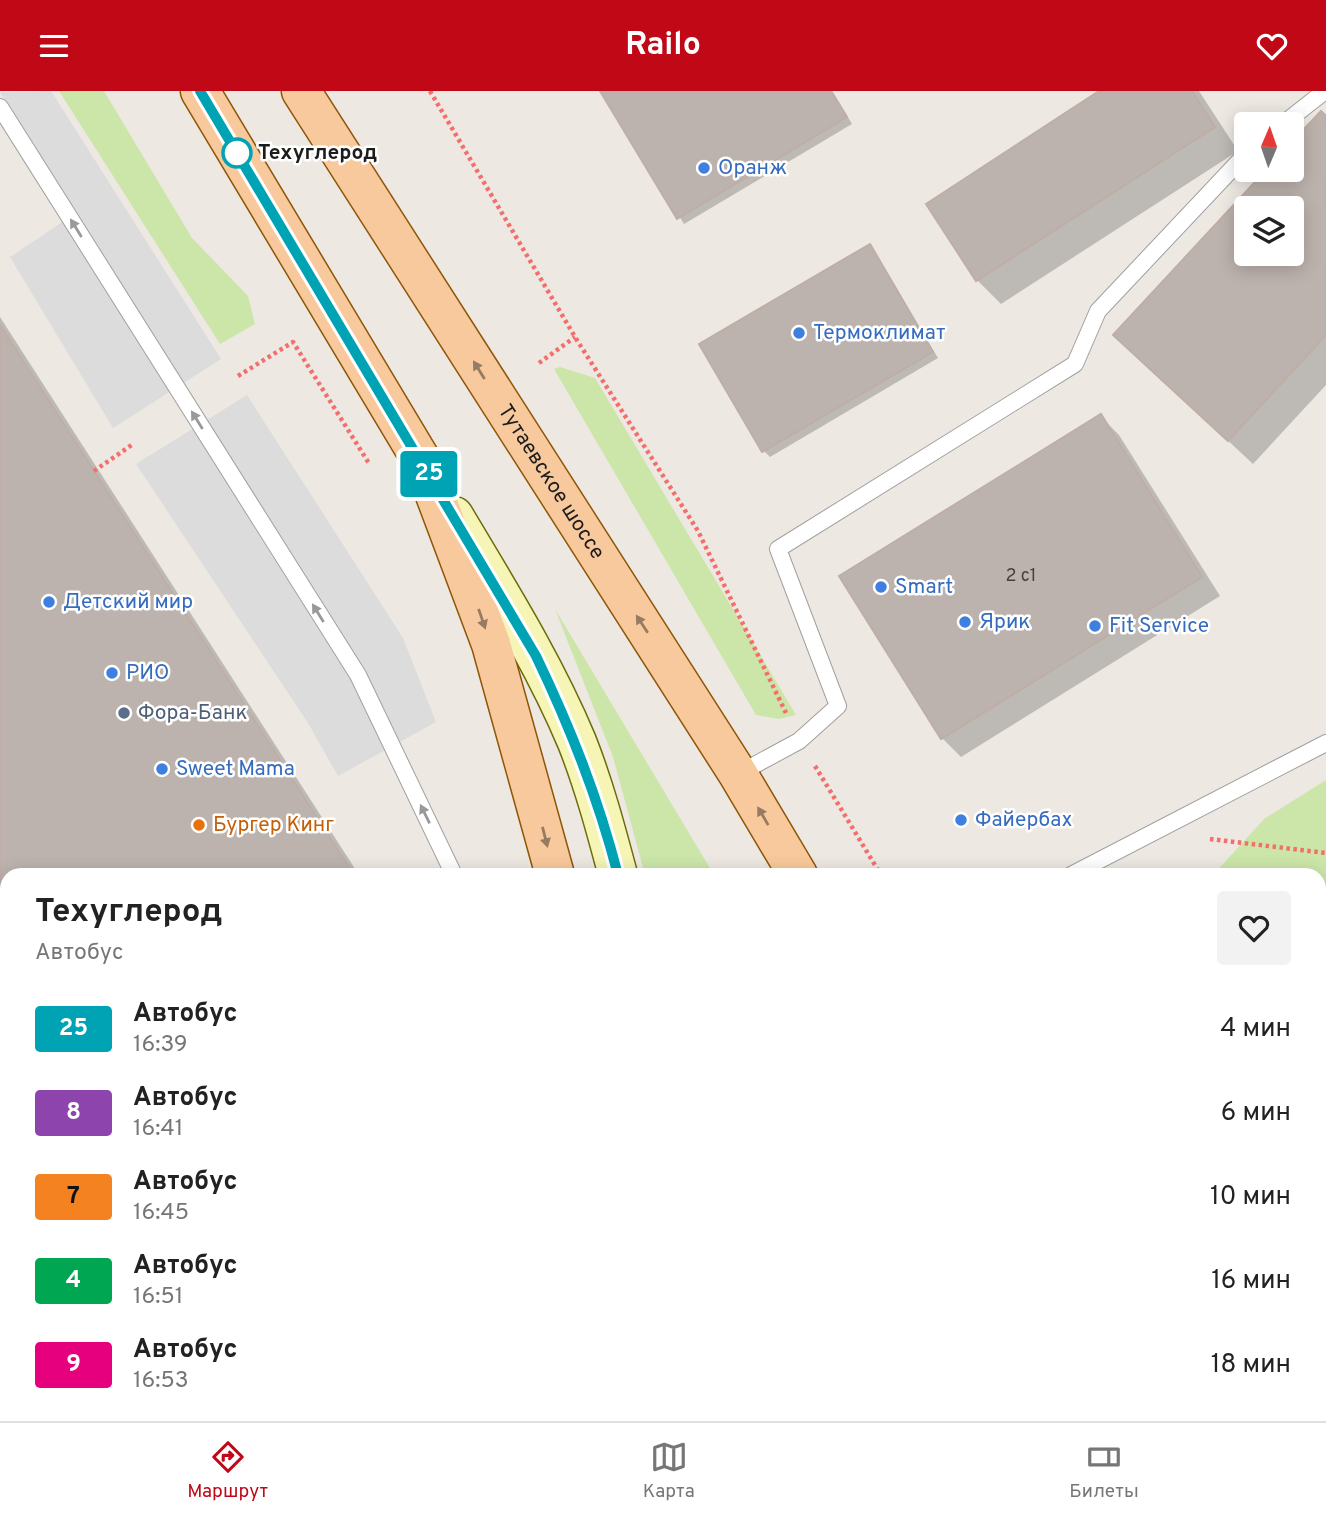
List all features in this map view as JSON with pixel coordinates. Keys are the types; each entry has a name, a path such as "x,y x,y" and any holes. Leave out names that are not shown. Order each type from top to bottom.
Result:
{"main road":[{"path":"200,91 423,463 491,644 553,868"},
{"name":"Тутаевское шоссе","path":"302,91 738,774 794,868"}],"street":[{"path":"423,463 536,656 577,742 603,815 616,868"}],"lane":[{"path":"1298,112 1325,91"},
{"path":"0,107 358,675 451,868"},
{"path":"738,774 799,741 838,706 778,549 1075,364 1098,311 1234,168"},
{"path":"1084,868 1326,743"}],"path":[{"path":"430,91 575,337 698,531 799,741 877,868"},
{"path":"539,363 575,337"},
{"path":"237,376 293,342 370,465"},
{"path":"94,471 133,444"},
{"path":"1153,832 1326,853"}],"green space":[{"path":"59,91 104,91 192,238 248,296 255,324 220,344"},
{"path":"560,367 595,378 796,715 779,719 756,715 554,369"},
{"path":"555,609 710,868 643,868 613,757"},
{"path":"1326,780 1326,868 1219,868 1264,819"}],"shaded area":[{"path":"51,91 221,359 113,428 10,257 76,213 0,92"},
{"path":"247,395 403,638 436,722 338,776 308,723 136,464"}],"building":[{"name":"Оранж","path":"600,91 831,91 847,117 677,219"},
{"path":"1099,91 1192,91 1215,127 976,281 926,204"},
{"path":"1321,111 1326,116 1326,335 1228,441 1113,335 1234,205 1234,266 1304,266 1304,196 1242,196 1255,182 1304,182 1304,129"},
{"path":"870,244 933,352 762,452 699,344"},
{"name":"РИО","path":"0,325 349,868 0,868"},
{"path":"1101,414 1202,577 941,739 839,576"}],"bus line":[{"name":"25","path":"200,91 536,656 577,742 603,815 616,868"}],"place":[{"name":"Техуглерод","path":"237,153"},
{"name":"Оранж","path":"704,168"},
{"name":"Термоклимат","path":"799,333"},
{"name":"Smart","path":"881,587"},
{"name":"Детский мир","path":"49,602"},
{"name":"Ярик","path":"965,622"},
{"name":"Fit Service","path":"1095,626"},
{"name":"РИО","path":"112,673"},
{"name":"Фора-Банк","path":"124,713"},
{"name":"Sweet Mama","path":"162,769"},
{"name":"Файербах","path":"961,820"},
{"name":"Бургер Кинг","path":"199,825"}]}
